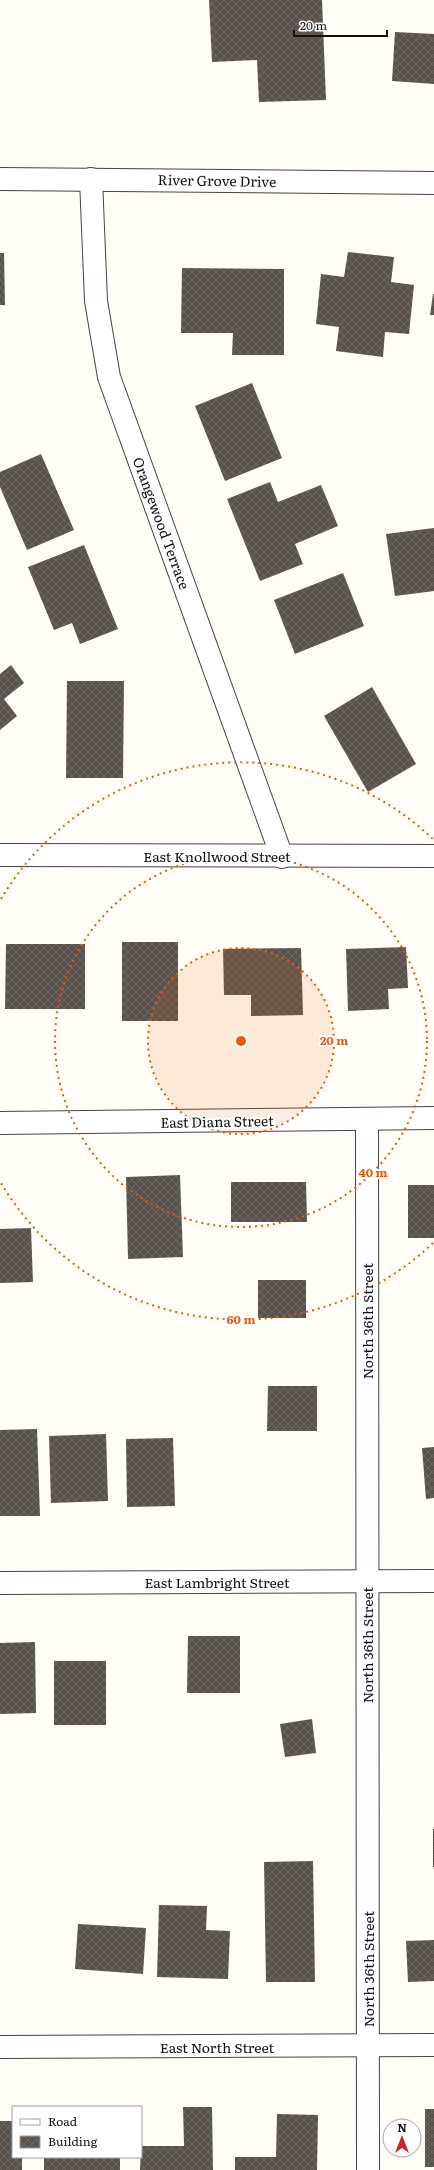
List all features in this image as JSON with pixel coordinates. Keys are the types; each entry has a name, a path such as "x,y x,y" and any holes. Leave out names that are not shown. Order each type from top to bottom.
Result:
{"street":[{"name":"River Grove Drive","path":"0,179 434,183"},
{"name":"Orangewood Terrace","path":"91,179 96,301 109,377 282,857"},
{"name":"East Knollwood Street","path":"0,855 282,857 434,856"},
{"name":"East Diana Street","path":"0,1123 434,1118"},
{"name":"North 36th Street","path":"367,1119 368,2170"},
{"name":"East Lambright Street","path":"0,1584 434,1581"},
{"name":"East North Street","path":"0,2047 434,2045"}],"building":[{"path":"209,0 322,0 326,100 259,102 257,60 212,62"},
{"path":"395,32 434,34 434,84 392,81"},
{"path":"348,252 394,257 391,282 414,285 409,334 385,332 383,357 336,351 339,327 316,324 321,274 344,277"},
{"path":"0,253 4,253 5,305 0,305"},
{"path":"182,268 284,269 284,355 232,355 233,333 181,333"},
{"path":"433,294 434,315 430,315"},
{"path":"252,383 282,458 225,481 195,406"},
{"path":"41,454 74,530 27,550 0,487 0,472"},
{"path":"270,482 278,502 321,485 338,526 295,544 303,564 260,581 227,499"},
{"path":"434,528 434,591 395,596 386,534"},
{"path":"84,545 118,629 80,644 72,623 54,630 28,567"},
{"path":"343,573 364,626 295,654 274,600"},
{"path":"11,665 24,683 4,699 17,716 0,730 0,674"},
{"path":"67,681 124,681 123,778 66,778"},
{"path":"372,687 416,764 368,792 324,716"},
{"path":"122,942 178,942 178,1021 122,1021"},
{"path":"6,944 85,944 85,1009 5,1009"},
{"path":"406,947 408,988 388,989 389,1009 348,1011 346,949"},
{"path":"301,948 303,1015 251,1016 251,995 224,995 223,949"},
{"path":"180,1175 183,1257 128,1259 126,1177"},
{"path":"231,1182 306,1182 307,1222 231,1222"},
{"path":"408,1185 434,1185 434,1238 408,1238"},
{"path":"31,1228 33,1282 0,1283 0,1229"},
{"path":"258,1280 306,1280 306,1318 258,1318"},
{"path":"268,1386 317,1386 317,1431 267,1431"},
{"path":"37,1429 40,1516 0,1516 0,1430"},
{"path":"106,1434 108,1501 51,1503 49,1436"},
{"path":"173,1438 175,1506 127,1507 126,1439"},
{"path":"434,1447 434,1498 426,1499 422,1448"},
{"path":"188,1636 240,1636 240,1693 187,1693"},
{"path":"35,1642 36,1713 0,1714 0,1643"},
{"path":"54,1661 106,1661 106,1725 54,1725"},
{"path":"312,1719 316,1753 285,1757 280,1724"},
{"path":"434,1829 434,1867 433,1867"},
{"path":"313,1861 315,1982 266,1982 264,1862"},
{"path":"159,1905 207,1906 206,1930 230,1931 228,1979 157,1977"},
{"path":"78,1924 146,1928 143,1974 75,1969"},
{"path":"434,1940 434,1981 408,1982 406,1941"},
{"path":"183,2107 212,2107 213,2170 140,2170 142,2146 184,2146"},
{"path":"425,2109 434,2109 434,2167 425,2167"},
{"path":"277,2114 318,2115 317,2170 235,2170 235,2157 276,2157"},
{"path":"0,2121 12,2121 12,2158 22,2158 22,2170 0,2170"},
{"path":"44,2158 120,2158 120,2170 44,2170"}]}
